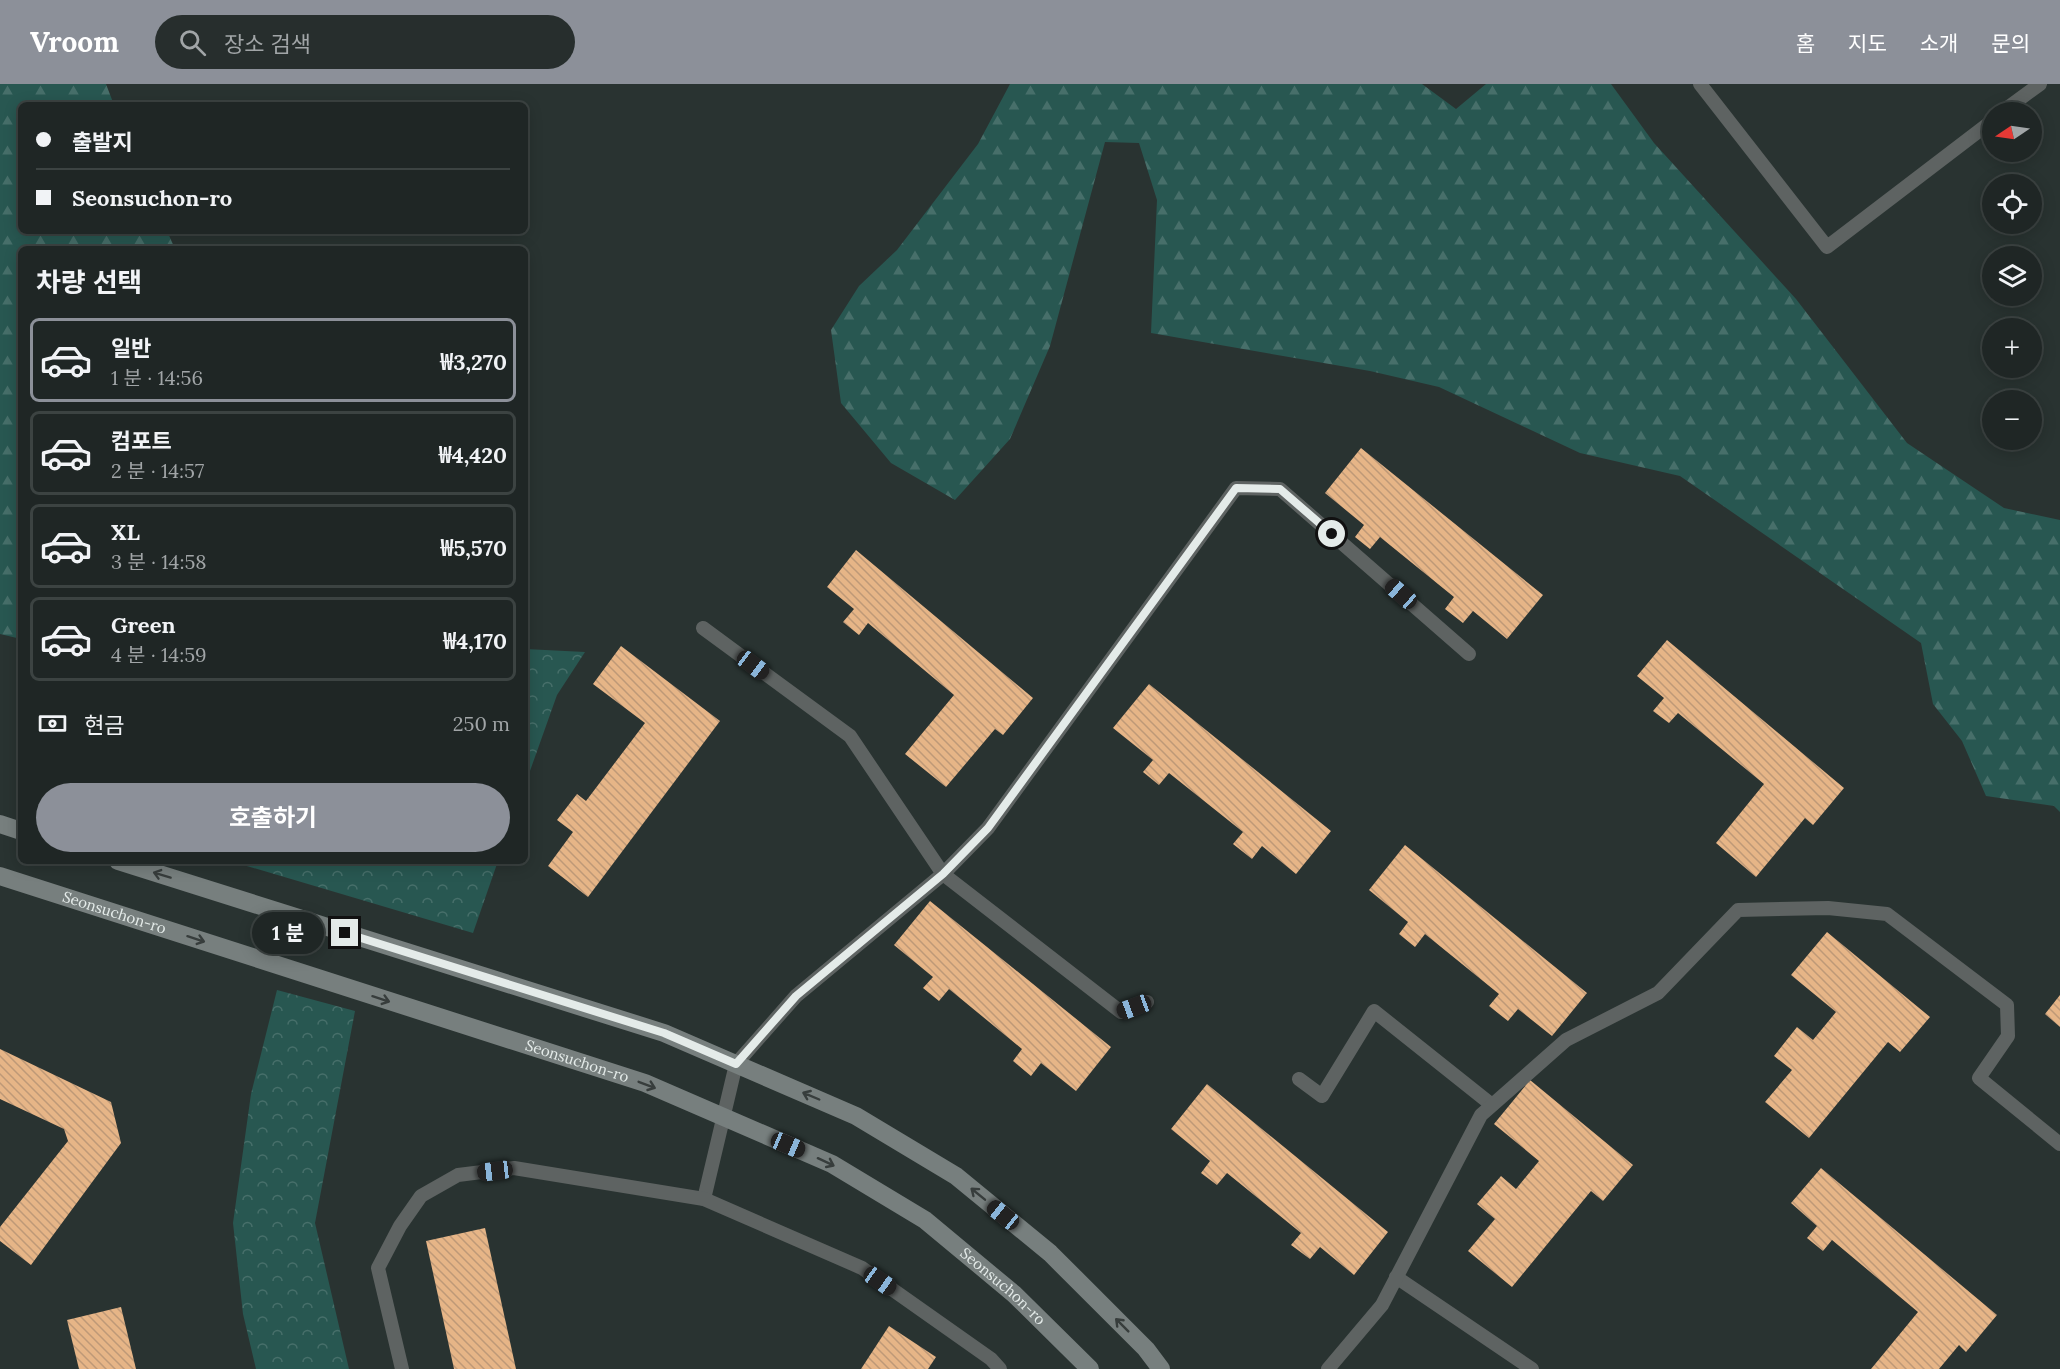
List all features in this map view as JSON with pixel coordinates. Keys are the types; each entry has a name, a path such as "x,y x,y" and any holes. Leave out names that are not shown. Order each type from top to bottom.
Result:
{"street":[{"path":"0,824 18,830"},
{"path":"128,864 664,1033 856,1116 956,1176 1050,1253 1146,1349 1161,1369"},
{"name":"Seonsuchon-ro","path":"0,876 645,1083 832,1164 925,1220 1014,1294 1090,1369"}],"lane":[{"path":"1700,84 1827,247 1982,129"},
{"path":"2016,102 2040,84"},
{"path":"704,1199 736,1064 796,996 943,874 988,828 1236,488 1280,489 1469,654"},
{"path":"703,628 850,736 943,874 1121,1012 1147,1002"},
{"path":"1328,1369 1382,1305 1481,1115 1566,1040 1658,993 1738,910 1828,908 1887,914 2007,1005 2008,1036 1979,1078 2060,1144"},
{"path":"1299,1079 1322,1096 1374,1011 1492,1105"},
{"path":"402,1369 378,1268 400,1226 421,1196 458,1175 514,1168 704,1199 862,1268 991,1359 1000,1369"},
{"path":"1396,1277 1532,1369"}],"green space":[{"path":"0,84 106,84 113,102 18,102 18,234 168,234 174,246 18,246 18,638 0,634"},
{"path":"1010,84 1422,84 1456,109 1486,84 1611,84 1654,143 1796,299 1907,443 2004,508 2060,520 2060,812 2054,806 1986,796 1962,741 1933,704 1921,643 1680,476 1580,453 1439,387 1370,371 1151,333 1157,200 1139,143 1105,142 1050,346 1010,439 955,500 891,463 841,403 831,330 859,286 897,250 978,144"},
{"path":"528,649 585,652 557,695 528,777"},
{"path":"240,864 497,864 473,933"},
{"path":"277,990 355,1011 315,1223 349,1369 256,1369 243,1314 233,1223 251,1094"}],"building":[{"path":"1361,448 1543,595 1507,639 1473,611 1463,623 1445,609 1454,597 1380,537 1370,549 1355,537 1364,525 1325,493"},
{"path":"856,550 1033,698 1003,735 995,729 946,787 905,754 954,695 868,623 859,635 843,622 854,609 827,587"},
{"path":"1667,640 1844,788 1813,825 1805,818 1756,877 1716,843 1764,784 1678,713 1669,723 1653,711 1664,698 1637,676"},
{"path":"621,646 720,721 588,897 548,866 573,832 557,820 577,794 586,801 645,723 593,684"},
{"path":"1149,684 1331,831 1296,874 1262,846 1252,859 1233,844 1243,832 1169,773 1159,785 1143,772 1153,760 1113,728"},
{"path":"1405,845 1587,993 1552,1036 1518,1009 1508,1021 1489,1006 1499,994 1425,934 1415,947 1399,934 1408,922 1369,890"},
{"path":"930,901 1111,1047 1076,1091 1041,1063 1031,1076 1013,1061 1022,1049 949,989 939,1001 923,988 933,977 894,945"},
{"path":"1827,932 1930,1017 1900,1052 1888,1042 1809,1138 1765,1102 1792,1070 1774,1056 1797,1027 1813,1040 1836,1012 1791,975"},
{"path":"2060,995 2060,1027 2045,1014"},
{"path":"0,1049 111,1102 121,1143 31,1265 0,1241 0,1227 68,1141 64,1129 0,1099"},
{"path":"1530,1080 1633,1165 1603,1201 1591,1191 1512,1287 1468,1251 1495,1219 1477,1204 1501,1176 1516,1189 1539,1161 1494,1124"},
{"path":"1207,1084 1388,1232 1354,1275 1320,1247 1310,1259 1291,1245 1301,1233 1227,1173 1217,1185 1201,1173 1210,1161 1171,1129"},
{"path":"1821,1168 1997,1315 1966,1352 1959,1345 1939,1369 1871,1369 1918,1312 1832,1240 1823,1251 1807,1238 1817,1226 1791,1203"},
{"path":"485,1228 516,1369 454,1369 426,1241"},
{"path":"121,1307 136,1369 79,1369 67,1320"},
{"path":"889,1326 936,1357 928,1369 861,1369"}],"route":[{"path":"345,933 664,1033 736,1064 796,996 943,874 988,828 1236,488 1280,489 1332,534"}]}
